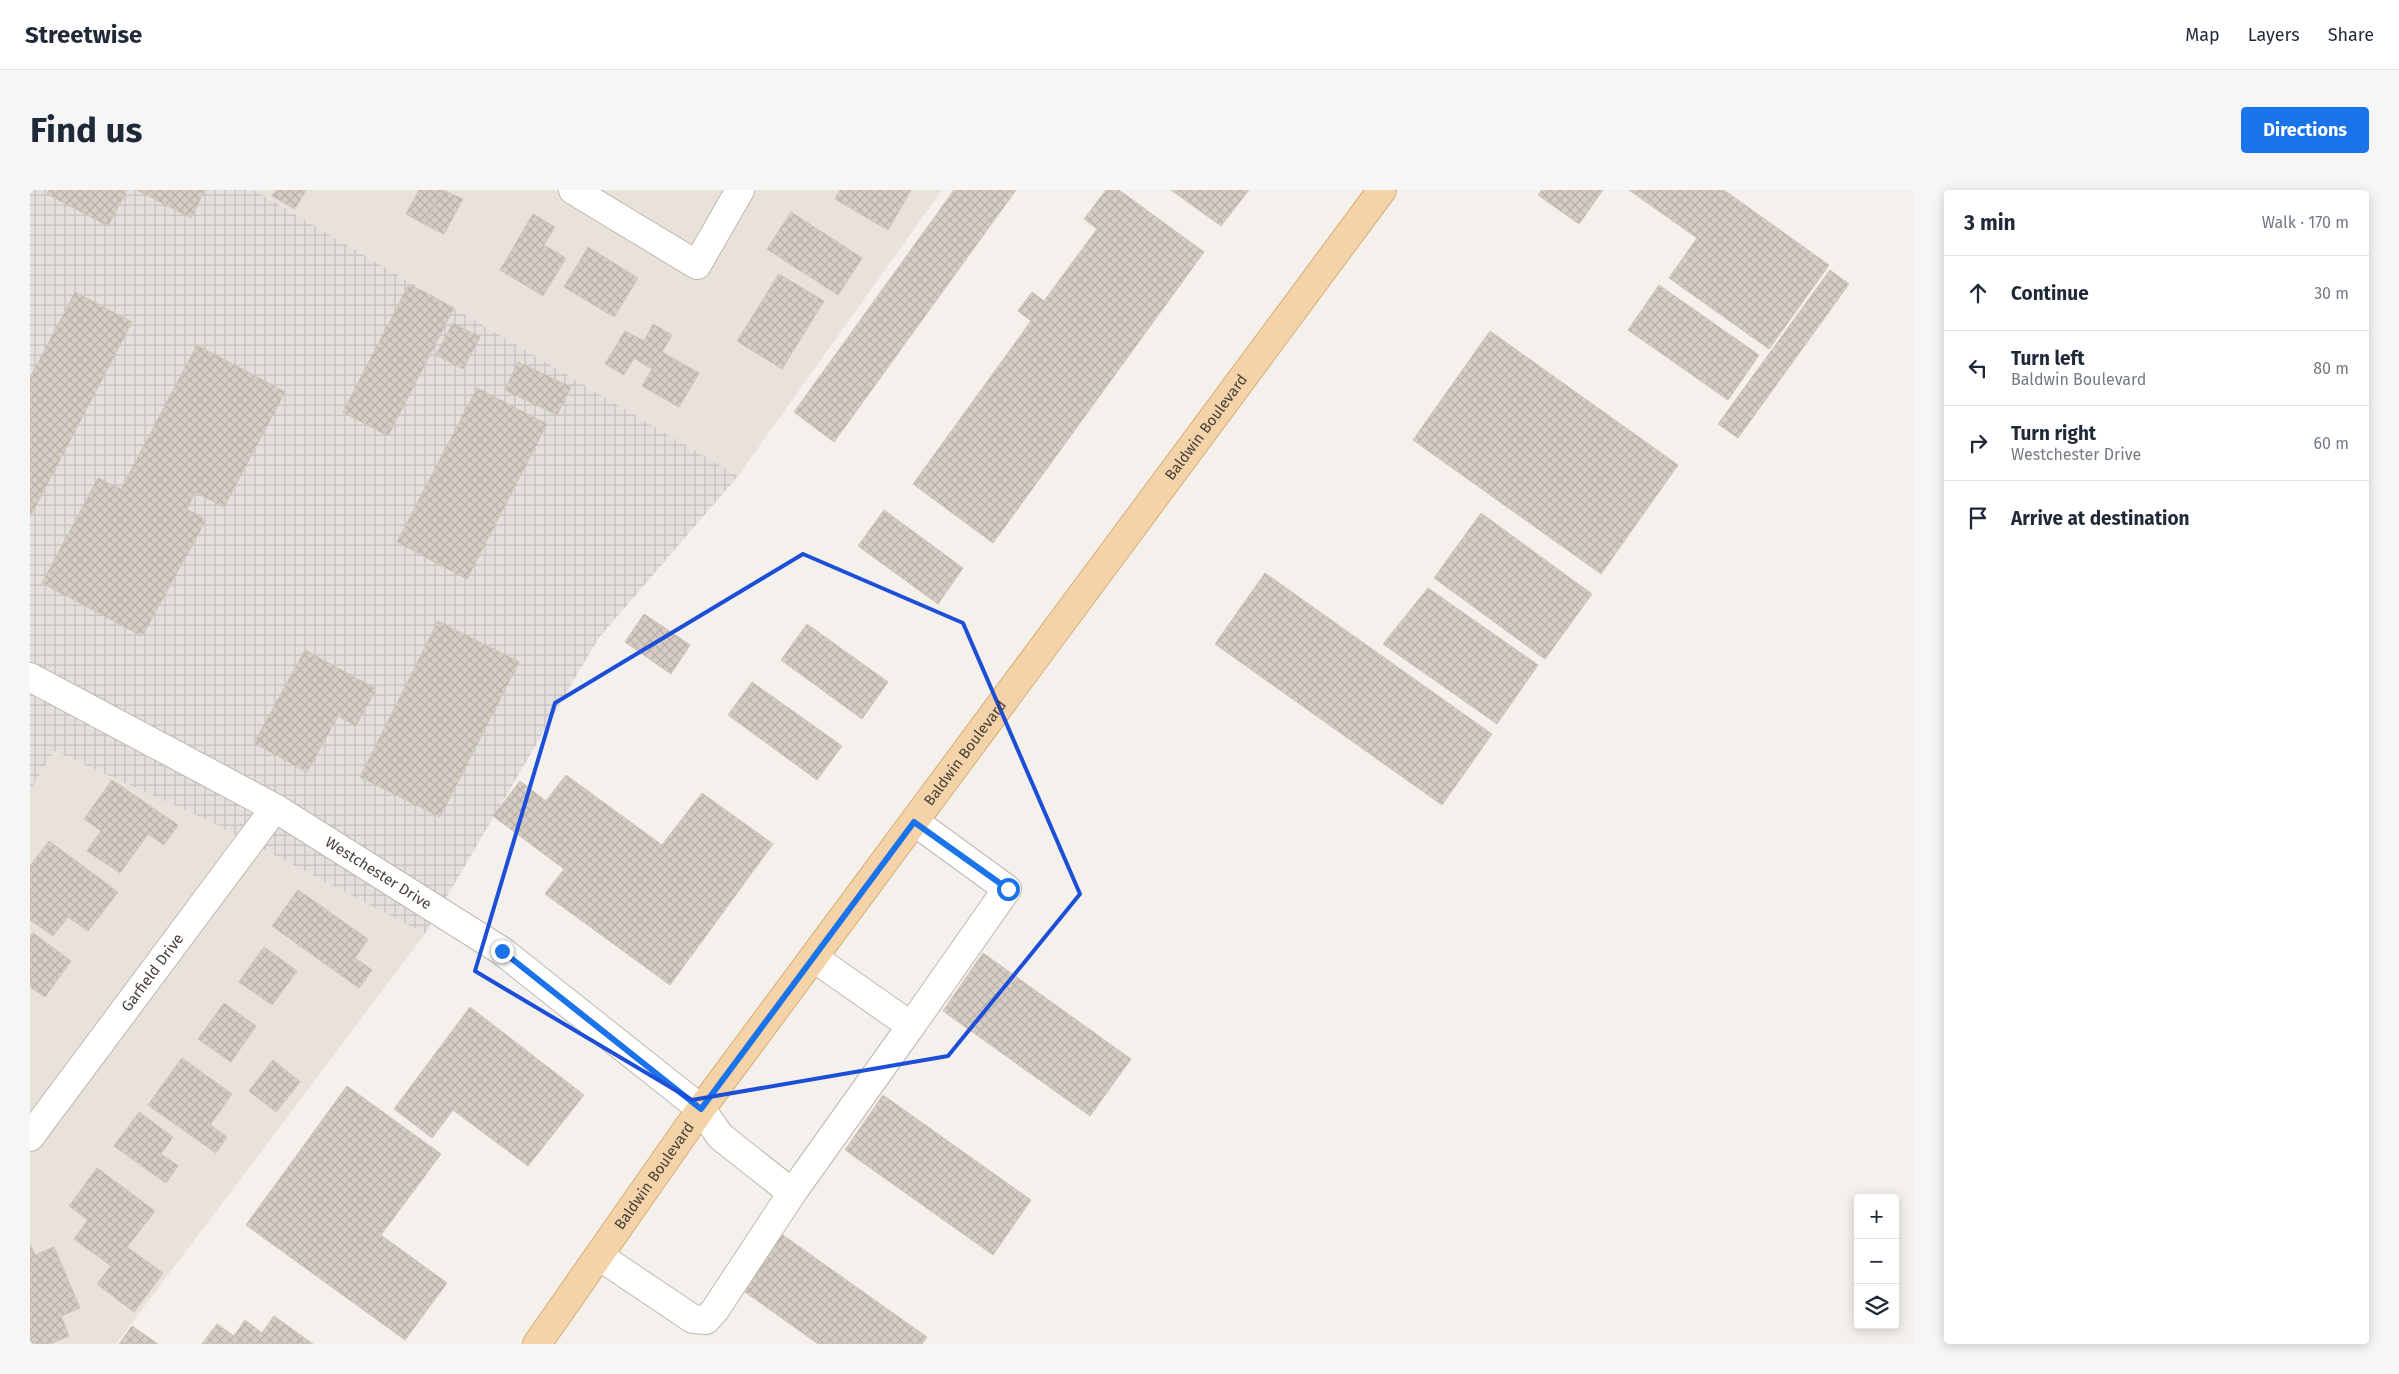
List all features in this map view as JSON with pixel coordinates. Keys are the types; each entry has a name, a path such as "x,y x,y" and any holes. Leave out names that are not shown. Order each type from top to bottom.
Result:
{"main road":[{"name":"Baldwin Boulevard","path":"537,1344 701,1109 1382,190"}],"street":[{"path":"573,190 697,264 740,190"},
{"name":"Westchester Drive","path":"30,677 275,808 502,951 701,1109 720,1136 792,1193"},
{"name":"Garfield Drive","path":"30,1137 275,808"},
{"path":"599,1256 693,1319 706,1320 715,1310 792,1193 1008,889 914,822"},
{"path":"814,958 910,1026"}],"highlighted area":[{"path":"803,554 963,623 1080,894 948,1056 692,1100 475,971 555,703"}],"shaded area":[{"path":"30,190 254,190 738,476 598,639 425,934 209,821 54,751 30,791"},
{"path":"254,190 942,190 738,476"},
{"path":"54,751 209,821 425,934 116,1344 30,1344 30,790"}],"building":[{"path":"49,190 127,190 108,226 47,194"},
{"path":"137,190 205,190 191,218"},
{"path":"276,190 306,190 295,209 272,196"},
{"path":"419,190 443,190 424,224 406,214"},
{"path":"443,190 463,199 444,234 424,224"},
{"path":"840,190 911,190 888,230 835,199"},
{"path":"954,190 1016,190 834,442 794,412"},
{"path":"1106,190 1119,190 1204,252 993,543 913,484 1031,321 1018,311 1032,292 1044,301 1097,229 1084,219"},
{"path":"1171,190 1249,190 1221,226"},
{"path":"1542,190 1603,190 1579,224 1538,195"},
{"path":"1629,190 1724,190 1829,265 1769,349 1669,278 1697,238"},
{"path":"791,212 862,258 838,295 767,249"},
{"path":"533,214 555,227 544,245 566,258 543,296 500,270"},
{"path":"588,247 638,278 614,317 564,287"},
{"path":"1830,270 1849,284 1738,438 1718,424"},
{"path":"779,274 824,301 782,369 737,341"},
{"path":"409,284 454,308 388,436 343,412"},
{"path":"1659,285 1759,355 1728,400 1628,330"},
{"path":"75,292 132,322 30,517 30,378"},
{"path":"453,323 480,337 463,369 436,355"},
{"path":"653,324 672,335 662,352 699,373 679,407 642,386 652,369 634,358 624,375 605,364 625,331 644,341"},
{"path":"1490,331 1678,465 1601,574 1413,440"},
{"path":"197,345 285,392 224,507 195,492 187,509 206,520 142,636 42,583 98,478 121,489"},
{"path":"518,362 571,387 557,415 505,390"},
{"path":"477,388 547,424 467,579 397,542"},
{"path":"884,510 963,568 938,604 858,546"},
{"path":"1481,513 1592,594 1545,659 1434,578"},
{"path":"1265,573 1492,734 1442,805 1215,644"},
{"path":"1428,588 1538,665 1497,724 1383,644"},
{"path":"644,614 690,645 671,674 625,642"},
{"path":"438,621 519,662 440,817 360,777"},
{"path":"807,624 888,682 862,719 781,660"},
{"path":"305,650 376,689 356,726 338,716 307,772 254,743"},
{"path":"752,682 842,746 817,780 728,715"},
{"path":"566,775 662,845 702,793 773,844 670,985 545,894 564,869 493,816 520,781 546,801"},
{"path":"112,780 178,825 164,845 148,834 120,873 87,851 101,831 84,819"},
{"path":"49,841 118,892 88,931 68,917 53,936 30,920 30,866"},
{"path":"298,890 368,939 355,958 372,970 359,988 272,926"},
{"path":"33,933 71,961 45,997 30,987 30,936"},
{"path":"264,947 297,971 272,1005 239,982"},
{"path":"983,953 1131,1059 1090,1116 943,1011"},
{"path":"224,1003 256,1026 231,1062 198,1039"},
{"path":"470,1007 584,1095 528,1166 453,1110 432,1138 394,1109"},
{"path":"182,1058 232,1094 210,1125 227,1137 216,1153 148,1105"},
{"path":"273,1060 300,1082 276,1112 249,1091"},
{"path":"347,1086 441,1154 381,1235 447,1283 405,1340 246,1225"},
{"path":"883,1095 1031,1200 993,1255 845,1150"},
{"path":"139,1112 173,1137 161,1154 178,1166 166,1183 114,1146"},
{"path":"97,1168 155,1211 127,1247 163,1273 134,1312 97,1284 111,1266 74,1239 88,1220 69,1206"},
{"path":"780,1233 927,1337 922,1344 818,1344 741,1289"},
{"path":"30,1244 35,1255 54,1247 80,1308 61,1316 69,1336 50,1344 30,1344"},
{"path":"274,1316 313,1344 202,1344 217,1324 234,1336 245,1320 262,1333"},
{"path":"132,1326 158,1344 119,1344"}],"route":[{"path":"502,951 701,1109 914,822 1008,889"}]}
